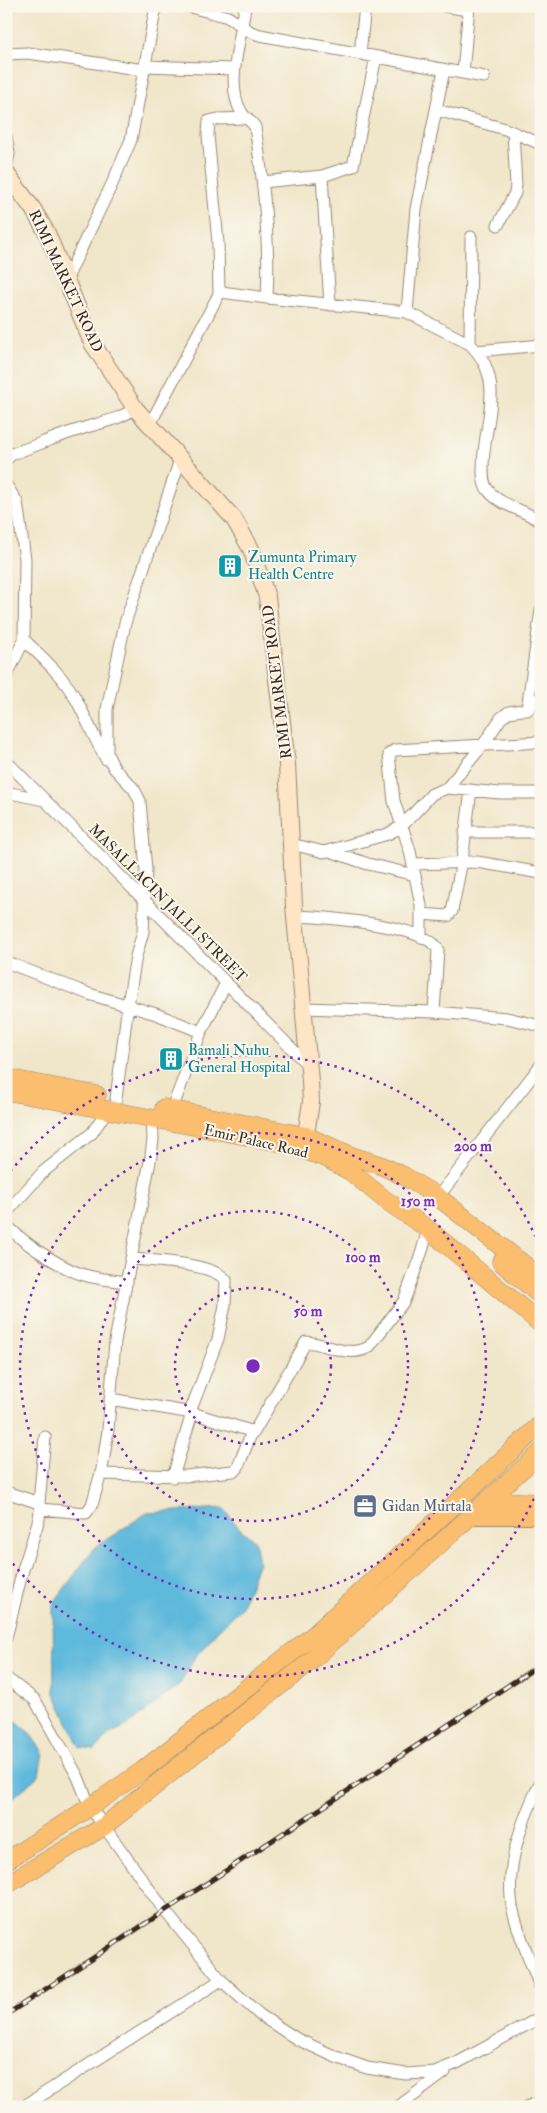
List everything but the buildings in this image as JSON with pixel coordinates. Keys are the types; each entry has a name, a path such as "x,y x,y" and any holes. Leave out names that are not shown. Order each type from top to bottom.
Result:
{"highway":[{"path":"475,1514 541,1514"}],"main road":[{"name":"Emir Palace Road","path":"6,1078 112,1104 152,1118 273,1141 305,1143"},
{"name":"Emir Palace Road","path":"6,1091 172,1109 305,1143 351,1164 384,1199 428,1228 541,1324"},
{"name":"Emir Palace Road","path":"351,1164 380,1165 404,1176 438,1197 534,1289"},
{"path":"351,1164 442,1213 534,1289 541,1310"},
{"path":"6,1861 142,1771 315,1634 541,1424"},
{"path":"6,1885 103,1827 312,1660 491,1500 541,1452"},
{"path":"491,1500 541,1503"}],"street":[{"path":"66,280 131,140 156,6"},
{"path":"188,6 228,17 251,32 484,77"},
{"path":"245,6 243,27 234,69 234,88 242,114 255,127 264,182 269,274 268,298"},
{"path":"360,54 365,6"},
{"path":"444,6 469,8 463,73"},
{"path":"6,54 28,53 145,68 234,69"},
{"path":"264,182 322,176 353,166 376,57"},
{"path":"407,312 416,209 444,70"},
{"path":"437,110 513,132 541,144"},
{"path":"149,426 219,294 218,243 208,123 210,120 247,118"},
{"path":"498,225 515,193 513,132"},
{"path":"6,136 9,154 6,167"},
{"name":"RIMI MARKET ROAD","path":"6,172 33,208 57,255 92,343 149,426 234,520 251,549 262,578 267,597 287,763 295,916 311,1102 305,1143"},
{"path":"322,176 330,305"},
{"path":"471,237 473,347"},
{"path":"219,294 221,292 407,312 473,347 486,367 491,383 490,406 483,451 484,481 494,497 541,522"},
{"path":"473,347 541,345"},
{"path":"6,460 12,454 82,428 112,421 124,416 135,408"},
{"path":"114,768 107,754 106,744 107,709 114,670 125,623 180,460"},
{"path":"6,485 17,502 25,559 24,640 6,677"},
{"path":"526,710 541,610"},
{"path":"6,1213 43,1172 92,1133 112,1104 136,956 143,932 146,900 146,870 140,801 134,789 114,768 96,743 76,700 51,666 24,640"},
{"path":"447,788 483,745 505,714 526,710 538,699 541,699"},
{"path":"421,937 421,914 414,870 394,801 389,756 392,751 541,742"},
{"name":"MASALLACIN JALLI STREET","path":"6,761 309,1066"},
{"path":"291,844 316,851 330,851 388,834 402,826 432,794 447,788 500,793 541,793"},
{"path":"421,914 450,915 462,861 471,790"},
{"path":"6,792 45,800"},
{"path":"465,832 541,832"},
{"path":"330,851 368,864 414,870 462,861 541,874"},
{"path":"295,916 366,922 421,937 434,944 438,950 434,1012"},
{"path":"6,962 89,994 128,1004 201,1032"},
{"path":"172,1109 201,1032 226,983"},
{"path":"303,1008 434,1012 507,1018 541,1026"},
{"path":"438,1197 541,1065"},
{"path":"6,1492 39,1506 86,1513 92,1506 101,1474 108,1430 116,1341 151,1156 153,1139 152,1118"},
{"path":"6,1224 13,1232 68,1269 81,1274 127,1282"},
{"path":"101,1474 173,1477 235,1470 252,1432 256,1431 306,1342 342,1351 369,1347 404,1300 422,1251 428,1228"},
{"path":"133,1259 184,1264 219,1274 226,1280 225,1306 218,1339 191,1412 173,1477"},
{"path":"110,1399 191,1412 252,1432"},
{"path":"6,1638 39,1506 45,1437"},
{"path":"6,1678 35,1700 78,1777 90,1807 165,1911 221,1980 260,2015 296,2039 336,2057 367,2068 406,2074 435,2072 457,2063 541,2017"},
{"path":"541,1781 521,1829 511,1880 512,1904 517,1925 541,1989"},
{"path":"23,2107 221,1980"},
{"path":"398,2107 457,2063"},
{"path":"527,2107 541,2101"}],"water":[{"path":"223,1508 239,1528 255,1541 259,1562 241,1608 217,1631 195,1657 180,1684 128,1725 108,1735 95,1750 80,1748 54,1691 53,1604 95,1547 147,1513"},
{"path":"14,1719 28,1731 43,1752 39,1775 6,1804 6,1730"}],"railway":[{"path":"6,2015 541,1664"}],"place":[{"name":"Zumunta Primary Health Centre","path":"230,566"},
{"name":"Bamali Nuhu General Hospital","path":"171,1059"},
{"name":"Gidan Murtala","path":"365,1506"}]}
